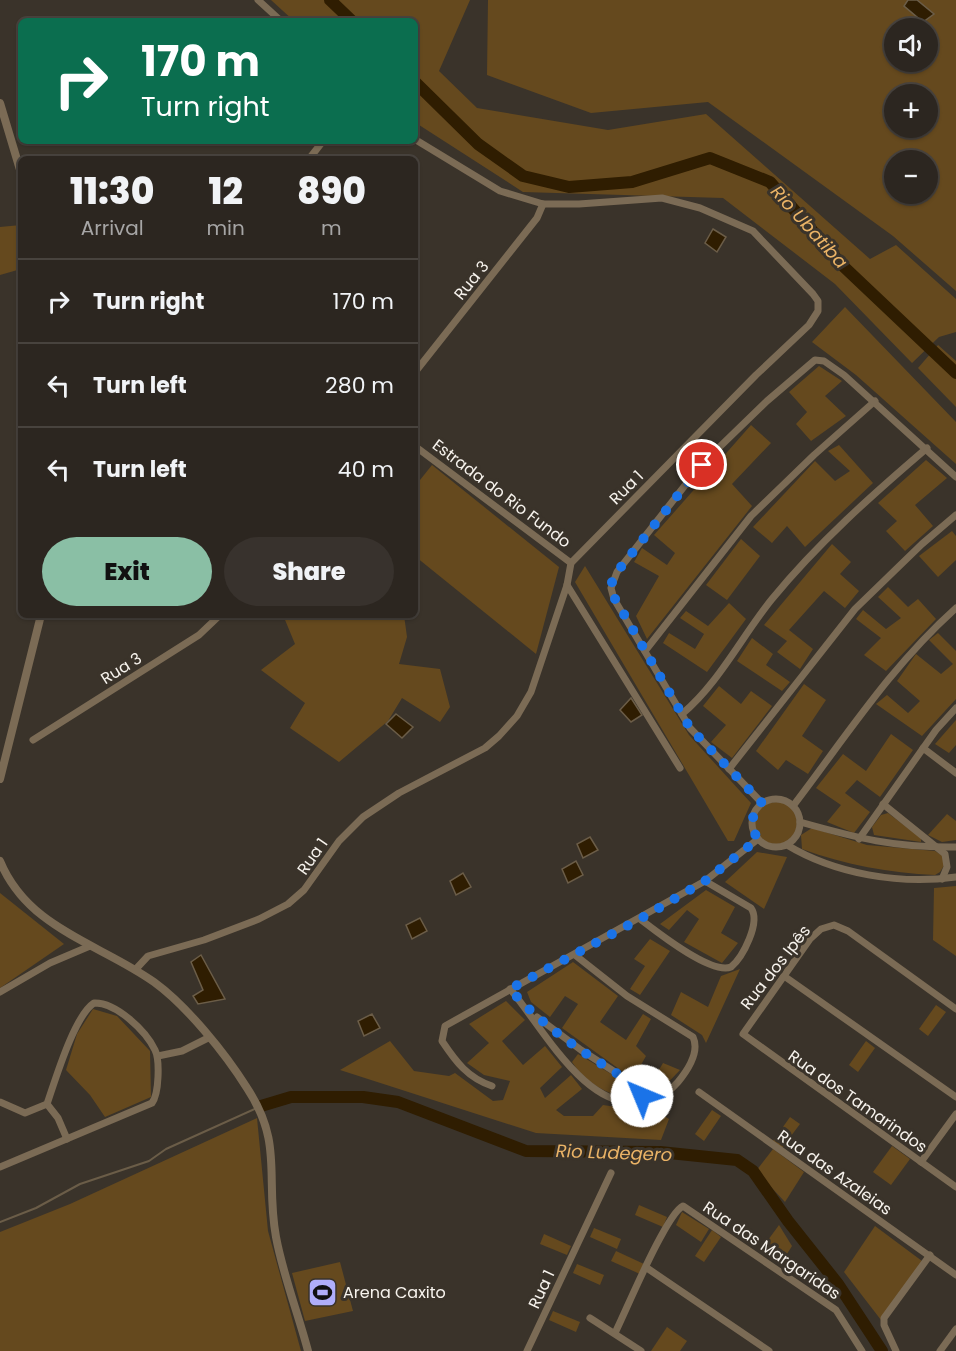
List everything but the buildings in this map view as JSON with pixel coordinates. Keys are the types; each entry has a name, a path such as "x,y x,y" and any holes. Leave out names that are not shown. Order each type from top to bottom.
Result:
{"street":[{"path":"258,0 278,18"},
{"path":"0,103 18,163"},
{"name":"Rua 1","path":"135,970 148,956 226,932 288,904 304,890 339,841 363,817 399,794 485,747 499,736 517,717 531,692 567,585 571,563 756,375 809,325 819,307 813,294 759,235 700,208 662,198 579,204 543,204 501,191 418,141"},
{"path":"311,156 321,144"},
{"name":"Rua 3","path":"418,368 537,218 543,204"},
{"path":"762,803 690,728 614,599 612,582 665,509 702,465 767,401 815,360 830,364 875,401 956,477"},
{"path":"645,651 751,516 814,455 875,401"},
{"name":"Estrada do Rio Fundo","path":"418,448 571,563"},
{"path":"682,714 702,694 761,613 810,556 927,448"},
{"path":"729,770 855,609 922,544 956,515"},
{"path":"567,585 680,768"},
{"path":"793,806 878,691 920,642 956,608"},
{"path":"0,779 40,618"},
{"name":"Rua 3","path":"33,740 199,635 217,618"},
{"path":"859,839 923,748 956,708"},
{"path":"923,748 956,773"},
{"path":"778,799 793,806 800,822 796,835 787,844 771,847 758,839 753,832 753,816 762,803 778,799"},
{"path":"883,804 947,858 946,872 942,879"},
{"path":"800,822 859,839 896,846 956,847"},
{"path":"492,1086 469,1075 456,1062 442,1041 442,1031 450,1021 640,919 705,881 758,839"},
{"path":"787,844 811,859 888,877 942,879 956,877"},
{"path":"0,861 12,885 29,906 55,926 135,970 170,995 242,1080 261,1113 271,1144 276,1237 308,1351"},
{"path":"640,919 685,950 717,968 731,967 739,957 754,922 755,913 751,908 705,881"},
{"name":"Rua dos Ipês","path":"745,1038 744,1029 815,933 828,926 839,926 956,1009"},
{"path":"0,992 50,963 90,946"},
{"path":"510,989 567,1062 598,1093 614,1101 634,1104 655,1098 672,1089 684,1074 695,1053 693,1037 619,990 574,955"},
{"path":"784,976 956,1097"},
{"path":"0,1102 25,1113 47,1104 73,1034 88,1008 94,1004 104,1004 133,1024 150,1042 158,1056 158,1094 152,1103 0,1167"},
{"path":"530,1012 581,1050 655,1098"},
{"path":"158,1056 182,1051 208,1038"},
{"name":"Rua dos Tamarindos","path":"745,1038 956,1187"},
{"path":"567,1062 573,1052 581,1050"},
{"path":"634,1104 642,1096 640,1088"},
{"name":"Rua das Azaleias","path":"699,1092 956,1275"},
{"path":"47,1104 58,1118 67,1139"},
{"path":"921,1162 956,1114"},
{"name":"Rua 1","path":"527,1351 610,1173"},
{"name":"Rua das Margaridas","path":"647,1268 673,1215 683,1206 836,1310 862,1351"},
{"path":"896,1351 884,1325 884,1318 930,1255"},
{"path":"615,1333 647,1268 769,1351"},
{"path":"590,1318 641,1351"},
{"path":"940,1351 956,1329"}],"shaded area":[{"path":"271,0 470,0 439,71 477,108 608,130 706,114 870,259 896,245 956,299 956,332 939,337 912,363 835,284 723,198 523,192 418,124 418,18 291,18"},
{"path":"488,0 956,0 956,291 893,236 708,102 591,113 487,75"},
{"path":"908,0 917,0 934,14 928,18 918,18 904,6"},
{"path":"18,225 18,270 0,275 0,227"},
{"path":"713,229 726,237 717,252 705,243"},
{"path":"845,307 956,422 956,464 856,375 812,342"},
{"path":"938,345 956,361 956,407 918,368"},
{"path":"819,366 842,381 825,396 846,416 811,441 796,424 807,412 789,392"},
{"path":"751,425 771,443 732,484 752,506 647,639 636,616 659,576 634,562 642,548 667,565 675,553 654,535"},
{"path":"839,445 873,483 805,547 787,526 772,543 753,527 815,461 835,481 850,471 828,451"},
{"path":"926,460 947,478 915,505 933,526 905,551 886,531 897,521 878,503"},
{"path":"432,465 559,567 536,654 418,559 418,482"},
{"path":"952,531 956,536 956,560 938,577 919,556"},
{"path":"741,539 760,556 727,600 706,585"},
{"path":"832,544 851,562 840,574 859,591 845,608 824,591 789,630 813,649 800,669 777,652 787,641 764,625"},
{"path":"585,566 689,735 751,803 734,841 728,841 575,582"},
{"path":"888,587 908,607 918,599 936,619 886,671 864,655 881,638 856,619 863,610 886,629 901,618 878,597"},
{"path":"729,603 746,619 707,672 663,643 669,633 695,649 704,634 680,618 686,611 708,626"},
{"path":"284,618 404,618 407,637 399,664 440,669 450,707 440,722 402,698 388,721 339,762 290,728 305,703 261,670 295,644"},
{"path":"938,633 956,651 956,699 922,736 876,704 887,695 908,713 920,701 897,681 916,654 941,674 953,664 929,640"},
{"path":"752,638 773,654 766,665 790,682 782,691 737,661"},
{"path":"804,684 826,700 802,736 823,751 808,774 786,760 778,770 756,751"},
{"path":"719,686 741,704 751,691 772,706 732,758 711,742 726,725 703,706"},
{"path":"631,698 642,715 631,722 620,710"},
{"path":"396,714 413,727 402,738 386,724"},
{"path":"956,720 956,745 949,753 935,744"},
{"path":"891,734 913,750 880,797 857,780 845,793 870,812 854,833 827,822 841,805 816,788 843,754 866,771"},
{"path":"776,802 784,803 791,808 796,815 796,831 791,838 784,843 776,844 768,843 761,838 756,831 755,823 756,815 761,808 768,803"},
{"path":"888,813 921,838 921,842 874,835 872,827 881,815"},
{"path":"947,814 956,821 956,840 942,842 928,835"},
{"path":"812,828 867,845 935,851 943,856 945,864 935,875 884,870 835,860 802,849 801,835"},
{"path":"590,837 598,850 583,858 577,844"},
{"path":"757,852 787,857 764,909 725,882"},
{"path":"576,861 583,875 568,883 562,869"},
{"path":"463,873 471,887 456,895 450,881"},
{"path":"956,886 956,956 933,940 934,888"},
{"path":"706,890 735,907 721,933 738,943 722,963 684,942 699,919 687,910 669,930 660,924"},
{"path":"0,893 64,944 0,988"},
{"path":"420,918 427,931 412,939 406,925"},
{"path":"650,939 670,951 640,995 630,989 645,966 634,959"},
{"path":"201,955 225,999 198,1004 193,996 203,990 191,962"},
{"path":"573,962 618,996 600,1022 626,1040 643,1014 651,1019 636,1046 646,1056 633,1079 562,1028 578,1004 565,996 550,1017 531,1002 527,992"},
{"path":"740,969 706,1043 702,1035 671,1015 681,992 708,1007 721,976"},
{"path":"506,1001 525,1020 502,1041 523,1065 545,1046 562,1067 540,1088 545,1098 571,1075 582,1089 556,1110 564,1116 593,1116 603,1105 630,1109 650,1107 669,1119 661,1140 536,1133 340,1070 390,1041 414,1071 449,1076 455,1073 493,1101 503,1100 510,1081 484,1075 467,1063 489,1043 469,1024"},
{"path":"936,1005 946,1012 928,1036 919,1029"},
{"path":"93,1009 117,1016 150,1051 151,1097 105,1117 90,1095 66,1070 77,1034"},
{"path":"372,1014 380,1028 364,1036 358,1021"},
{"path":"866,1041 875,1048 858,1072 849,1065"},
{"path":"578,1054 636,1089 636,1097 630,1100 621,1097 591,1082 572,1062"},
{"path":"663,1063 680,1070 662,1089 650,1085"},
{"path":"712,1110 721,1116 704,1141 695,1134"},
{"path":"790,1117 800,1124 782,1148 773,1141"},
{"path":"257,1118 268,1231 301,1351 0,1351 0,1232 70,1204"},
{"path":"892,1146 910,1159 891,1185 873,1172"},
{"path":"773,1149 804,1172 785,1202 756,1171"},
{"path":"639,1205 667,1217 663,1227 635,1215"},
{"path":"682,1212 709,1229 701,1242 676,1225"},
{"path":"779,1225 792,1246 780,1265 760,1251"},
{"path":"875,1226 922,1261 881,1320 844,1272"},
{"path":"594,1228 621,1239 617,1249 590,1237"},
{"path":"712,1230 721,1237 704,1262 695,1256"},
{"path":"544,1234 571,1246 567,1255 540,1244"},
{"path":"616,1251 644,1264 640,1274 611,1261"},
{"name":"Arena Caxito","path":"340,1262 353,1311 305,1321 292,1273"},
{"path":"577,1264 604,1275 600,1285 573,1273"},
{"path":"553,1311 580,1322 576,1332 549,1320"},
{"path":"667,1327 687,1341 680,1351 651,1351"}],"waterway":[{"name":"Rio Ubatiba","path":"330,0 349,18"},
{"name":"Rio Ubatiba","path":"418,85 478,144 523,176 569,187 632,182 710,158 770,182 842,265 956,373"},
{"name":"Rio Ludegero","path":"261,1106 291,1097 363,1097 398,1102 526,1151 660,1152 737,1160 753,1171 788,1221 838,1284 882,1351"},
{"path":"0,1222 36,1208 80,1184 149,1161 166,1149 257,1108"}],"place":[{"name":"Arena Caxito","path":"322,1292"}],"route":[{"path":"642,1096 640,1088 581,1050 530,1012 510,989 705,881 758,839 753,832 752,824 756,809 762,803 690,728 611,592 612,582 617,572 702,465"}]}
